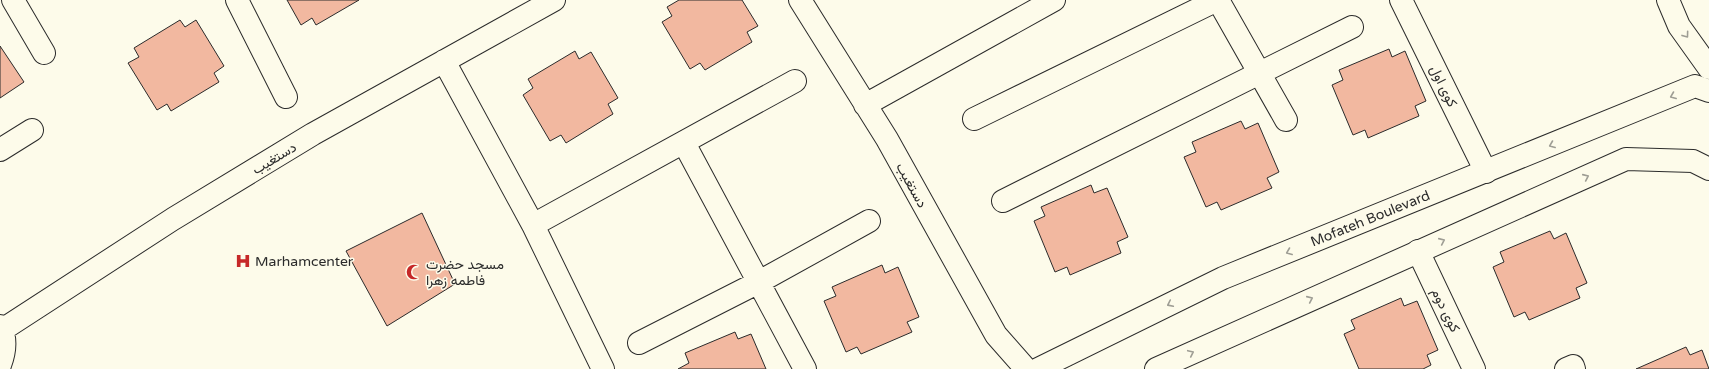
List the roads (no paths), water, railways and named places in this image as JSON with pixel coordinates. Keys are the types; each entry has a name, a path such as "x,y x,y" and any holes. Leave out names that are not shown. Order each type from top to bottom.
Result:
{"street":[{"path":"13,0 44,53"},
{"path":"237,0 286,97"},
{"name":"دستغیب","path":"1,328 186,211 337,120 554,0"},
{"name":"دستغیب","path":"800,0 887,139 996,335 1026,369"},
{"path":"974,119 1218,0 1286,120"},
{"name":"کوی اول","path":"1401,0 1486,172"},
{"path":"1668,0 1679,26 1709,68"},
{"path":"865,105 1048,1"},
{"path":"1003,201 1259,72 1352,27"},
{"path":"444,61 533,225 604,369"},
{"path":"533,225 795,81"},
{"name":"Mofateh Boulevard","path":"1038,369 1223,278 1696,86 1709,91"},
{"path":"0,150 32,130"},
{"path":"684,143 805,369"},
{"path":"1156,369 1626,159 1693,161 1709,169"},
{"path":"639,343 759,282 869,221"},
{"name":"کوی دوم","path":"1418,252 1474,369"},
{"path":"1,328 5,341 4,354 0,365 3,369"},
{"path":"1566,369 1572,366 1574,369"}],"place":[{"name":"Marhamcenter","path":"243,261"},
{"name":"مسجد حضرت فاطمه زهرا","path":"414,272"}]}
